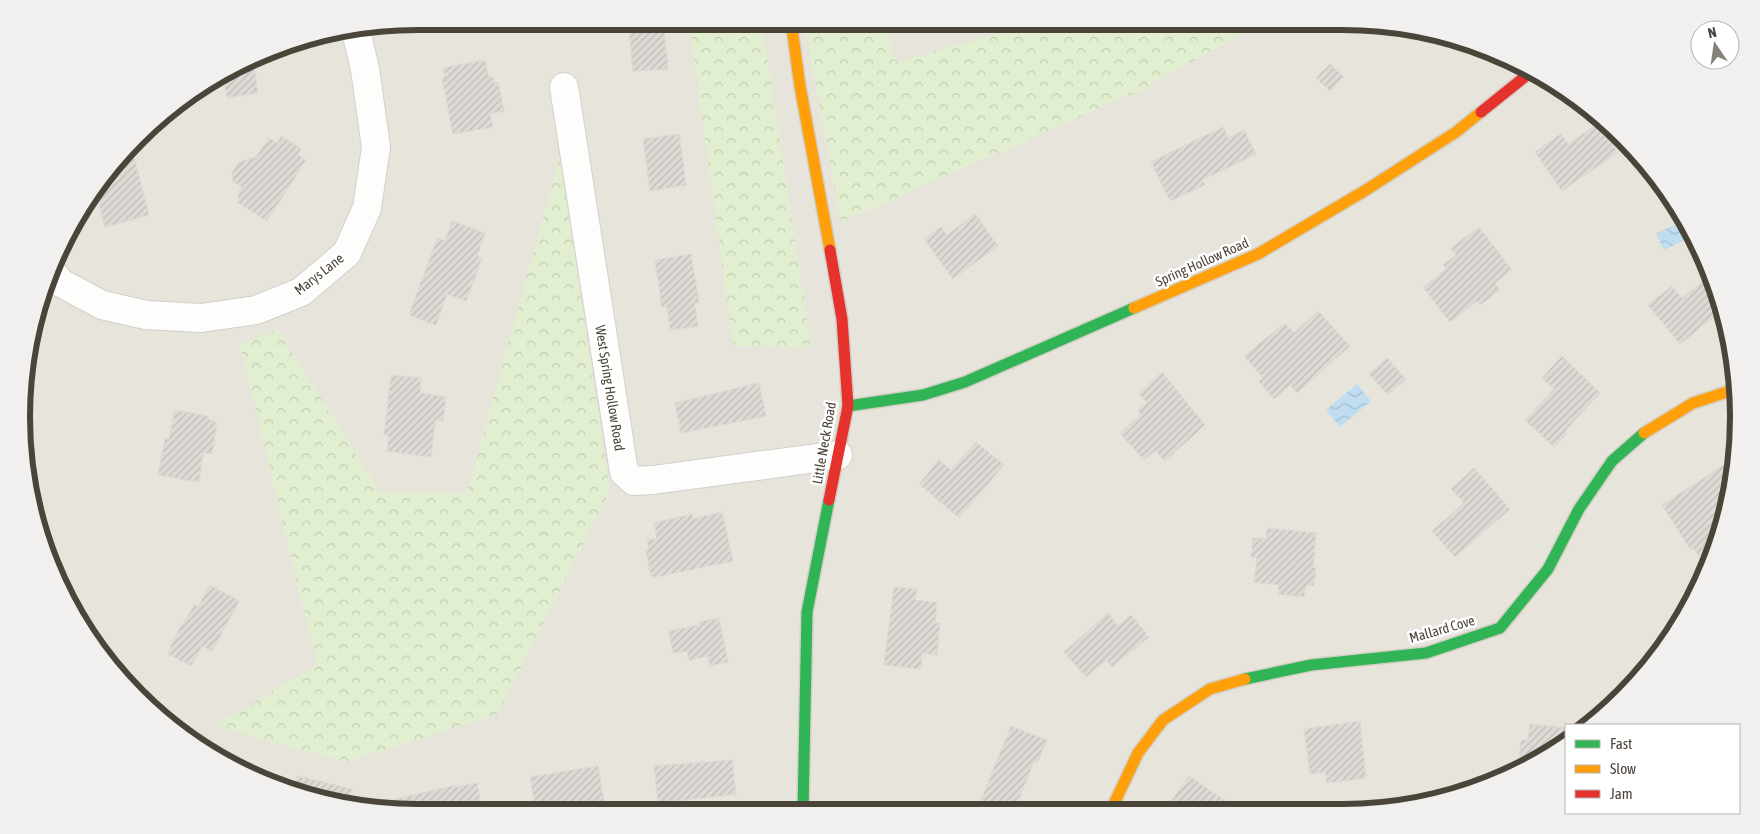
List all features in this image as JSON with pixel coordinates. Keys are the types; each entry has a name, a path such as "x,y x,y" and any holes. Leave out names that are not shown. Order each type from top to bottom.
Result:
{"street":[{"name":"Little Neck Road","path":"792,30 800,86 842,318 848,406 806,612 803,804"},
{"name":"Marys Lane","path":"56,278 61,283 102,305 146,315 201,318 256,310 301,292 346,253 367,208 376,147 365,69 357,35"},
{"name":"Spring Hollow Road","path":"848,406 923,395 965,382 1258,254 1366,190 1456,132 1526,76"},
{"name":"West Spring Hollow Road","path":"564,87 624,472 634,481 652,480 838,455"},
{"name":"Mallard Cove","path":"1114,804 1138,753 1163,720 1210,689 1278,671 1426,653 1500,628 1548,569 1579,509 1612,461 1651,427 1693,403 1729,391"}],"shaded area":[{"path":"417,30 1343,30 1394,33 1418,37 1491,59 1537,82 1558,95 1579,110 1617,143 1650,181 1665,202 1701,269 1723,342 1727,366 1730,417 1727,468 1723,492 1701,565 1678,610 1650,653 1617,691 1579,724 1565,724 1565,734 1558,739 1491,775 1443,791 1394,801 1343,804 417,804 366,801 342,797 269,775 223,752 202,739 162,708 143,691 110,653 82,610 59,565 37,492 33,468 30,417 33,366 43,317 59,269 70,246 95,202 110,181 143,143 181,110 202,95 246,70 269,59 317,43 366,33"}],"green space":[{"path":"690,30 763,30 811,348 733,346"},
{"path":"806,30 885,30 896,62 1012,30 1250,30 1139,91 841,222"},
{"path":"560,157 610,491 498,714 346,762 214,726 317,665 240,344 278,330 380,492 467,493"}],"water":[{"path":"1678,223 1686,239 1664,250 1656,234"},
{"path":"1357,384 1371,401 1340,427 1326,410"}],"building":[{"path":"629,30 664,30 668,69 633,71"},
{"path":"485,60 489,78 493,77 494,83 498,82 504,111 490,114 493,127 453,134 442,78 445,77 443,68"},
{"path":"1330,64 1344,77 1330,91 1316,78"},
{"path":"254,66 258,93 227,98 224,81"},
{"path":"1597,125 1618,152 1562,191 1535,152 1561,134 1568,144"},
{"path":"1223,127 1228,138 1244,130 1256,154 1202,180 1205,185 1170,201 1151,162"},
{"path":"679,134 686,185 650,191 643,139"},
{"path":"281,136 301,149 298,155 306,160 267,221 237,202 240,198 237,196 242,187 233,181 232,173 239,162 256,157 269,138 277,143"},
{"path":"133,154 149,215 105,227 97,199"},
{"path":"975,214 998,246 953,279 924,239 941,227 947,235"},
{"path":"452,221 485,233 477,256 482,258 466,301 447,294 436,325 409,315 437,238 445,241"},
{"path":"1479,227 1512,270 1495,283 1500,290 1480,305 1477,301 1450,322 1423,287 1446,269 1443,265 1456,255 1451,248"},
{"path":"691,254 699,303 694,303 698,326 670,330 667,306 662,307 655,260"},
{"path":"1704,279 1716,315 1680,344 1648,305 1672,286 1682,298"},
{"path":"1318,311 1350,346 1297,393 1290,385 1274,399 1259,382 1263,378 1244,356 1285,323 1294,333"},
{"path":"1562,356 1600,393 1565,431 1567,433 1554,447 1525,420 1554,389 1542,378"},
{"path":"1387,358 1406,379 1388,395 1369,374"},
{"path":"1162,372 1205,425 1165,461 1155,451 1144,460 1120,433 1141,414 1138,411 1147,403 1139,393"},
{"path":"391,375 421,378 420,393 446,397 443,421 435,420 431,457 387,451 389,436 384,435"},
{"path":"759,383 766,416 681,433 675,403"},
{"path":"175,410 208,416 208,419 217,423 212,454 203,452 199,482 158,475 165,439 169,439"},
{"path":"976,442 1004,465 959,518 919,484 939,460 951,470"},
{"path":"1724,465 1727,469 1717,517 1705,552 1699,556 1693,548 1690,549 1662,505"},
{"path":"1474,468 1510,509 1455,557 1432,531 1464,503 1451,489"},
{"path":"722,512 733,561 655,577 651,576 646,550 649,549 647,540 657,538 654,523 692,514 693,519"},
{"path":"1267,528 1316,533 1313,568 1316,568 1314,586 1306,585 1304,597 1278,594 1279,585 1254,582 1257,558 1251,557 1253,538 1266,539"},
{"path":"210,585 239,601 212,651 202,646 191,666 168,654 174,638 195,604 198,607"},
{"path":"894,587 917,589 915,600 937,603 935,623 940,623 937,655 922,653 921,669 884,665"},
{"path":"1108,613 1118,626 1131,615 1149,637 1112,667 1106,660 1086,677 1064,652"},
{"path":"719,618 728,662 710,666 708,656 689,660 687,651 673,653 669,631 700,625 699,622"},
{"path":"1360,721 1366,778 1327,783 1325,772 1310,774 1304,729"},
{"path":"1530,724 1565,728 1565,734 1519,761 1521,740 1528,740"},
{"path":"1011,726 1047,740 1037,763 1034,762 1017,804 991,804 981,800"},
{"path":"732,760 736,794 658,803 654,766"},
{"path":"598,766 604,801 586,804 535,804 530,777"},
{"path":"297,776 352,789 350,798 295,784"},
{"path":"1189,776 1230,804 1169,804"},
{"path":"477,783 480,804 383,802 457,785 457,787"}],"traffic: fast":[{"path":"848,406 923,395 965,382 1134,308"},
{"path":"1245,679 1311,665 1426,653 1500,628 1548,569 1579,509 1612,461 1644,433"},
{"path":"803,804 807,612 829,500"}],"traffic: slow":[{"path":"792,30 800,86 830,250"},
{"path":"1134,308 1258,254 1366,190 1456,132 1481,112"},
{"path":"1644,433 1693,403 1729,391"},
{"path":"1114,804 1138,753 1163,720 1210,689 1245,679"}],"traffic: jam":[{"path":"1481,112 1526,76"},
{"path":"829,500 848,406 842,319 830,250"}]}
